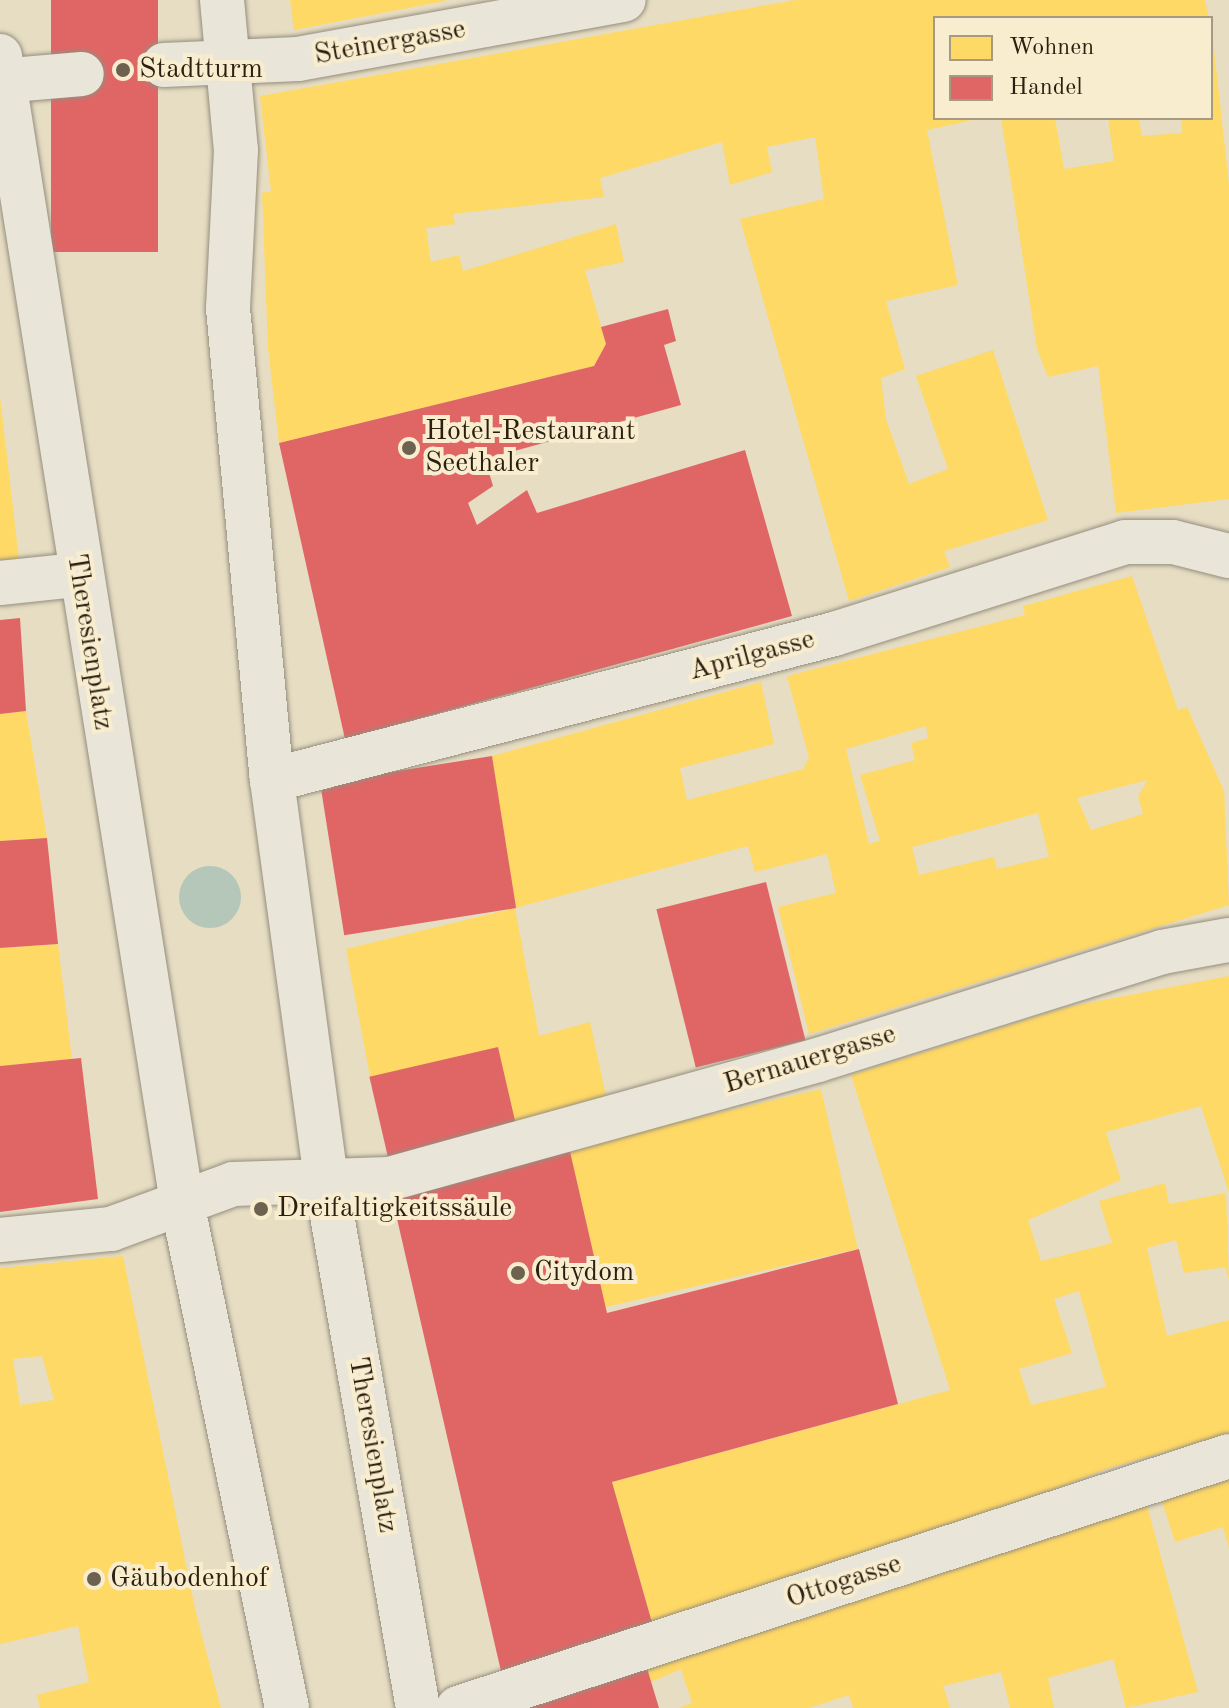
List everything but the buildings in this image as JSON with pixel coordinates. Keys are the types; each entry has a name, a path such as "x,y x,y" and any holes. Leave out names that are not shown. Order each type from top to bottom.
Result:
{"street":[{"name":"Theresienplatz","path":"222,0 236,150 228,308 272,780 326,1181 418,1708"},
{"name":"Steinergasse","path":"164,65 298,59 624,0"},
{"name":"Theresienplatz","path":"1,73 78,575 182,1203 287,1708"},
{"path":"1,73 82,74"},
{"name":"Aprilgasse","path":"272,780 834,634 1125,542 1173,542 1229,556"},
{"path":"0,583 78,575"},
{"name":"Bernauergasse","path":"326,1181 389,1179 818,1060 1162,952 1229,940"},
{"path":"0,1240 111,1229 233,1184 326,1181"},
{"name":"Ottogasse","path":"458,1708 1229,1456"}],"shaded area":[{"path":"210,866 232,875 241,897 232,919 210,928 188,919 179,897 188,875"}],"place":[{"name":"Stadtturm","path":"123,70"},
{"name":"Hotel-Restaurant Seethaler","path":"409,448"},
{"name":"Dreifaltigkeitssäule","path":"261,1209"},
{"name":"Citydom","path":"518,1273"},
{"name":"Gäubodenhof","path":"94,1579"}]}
